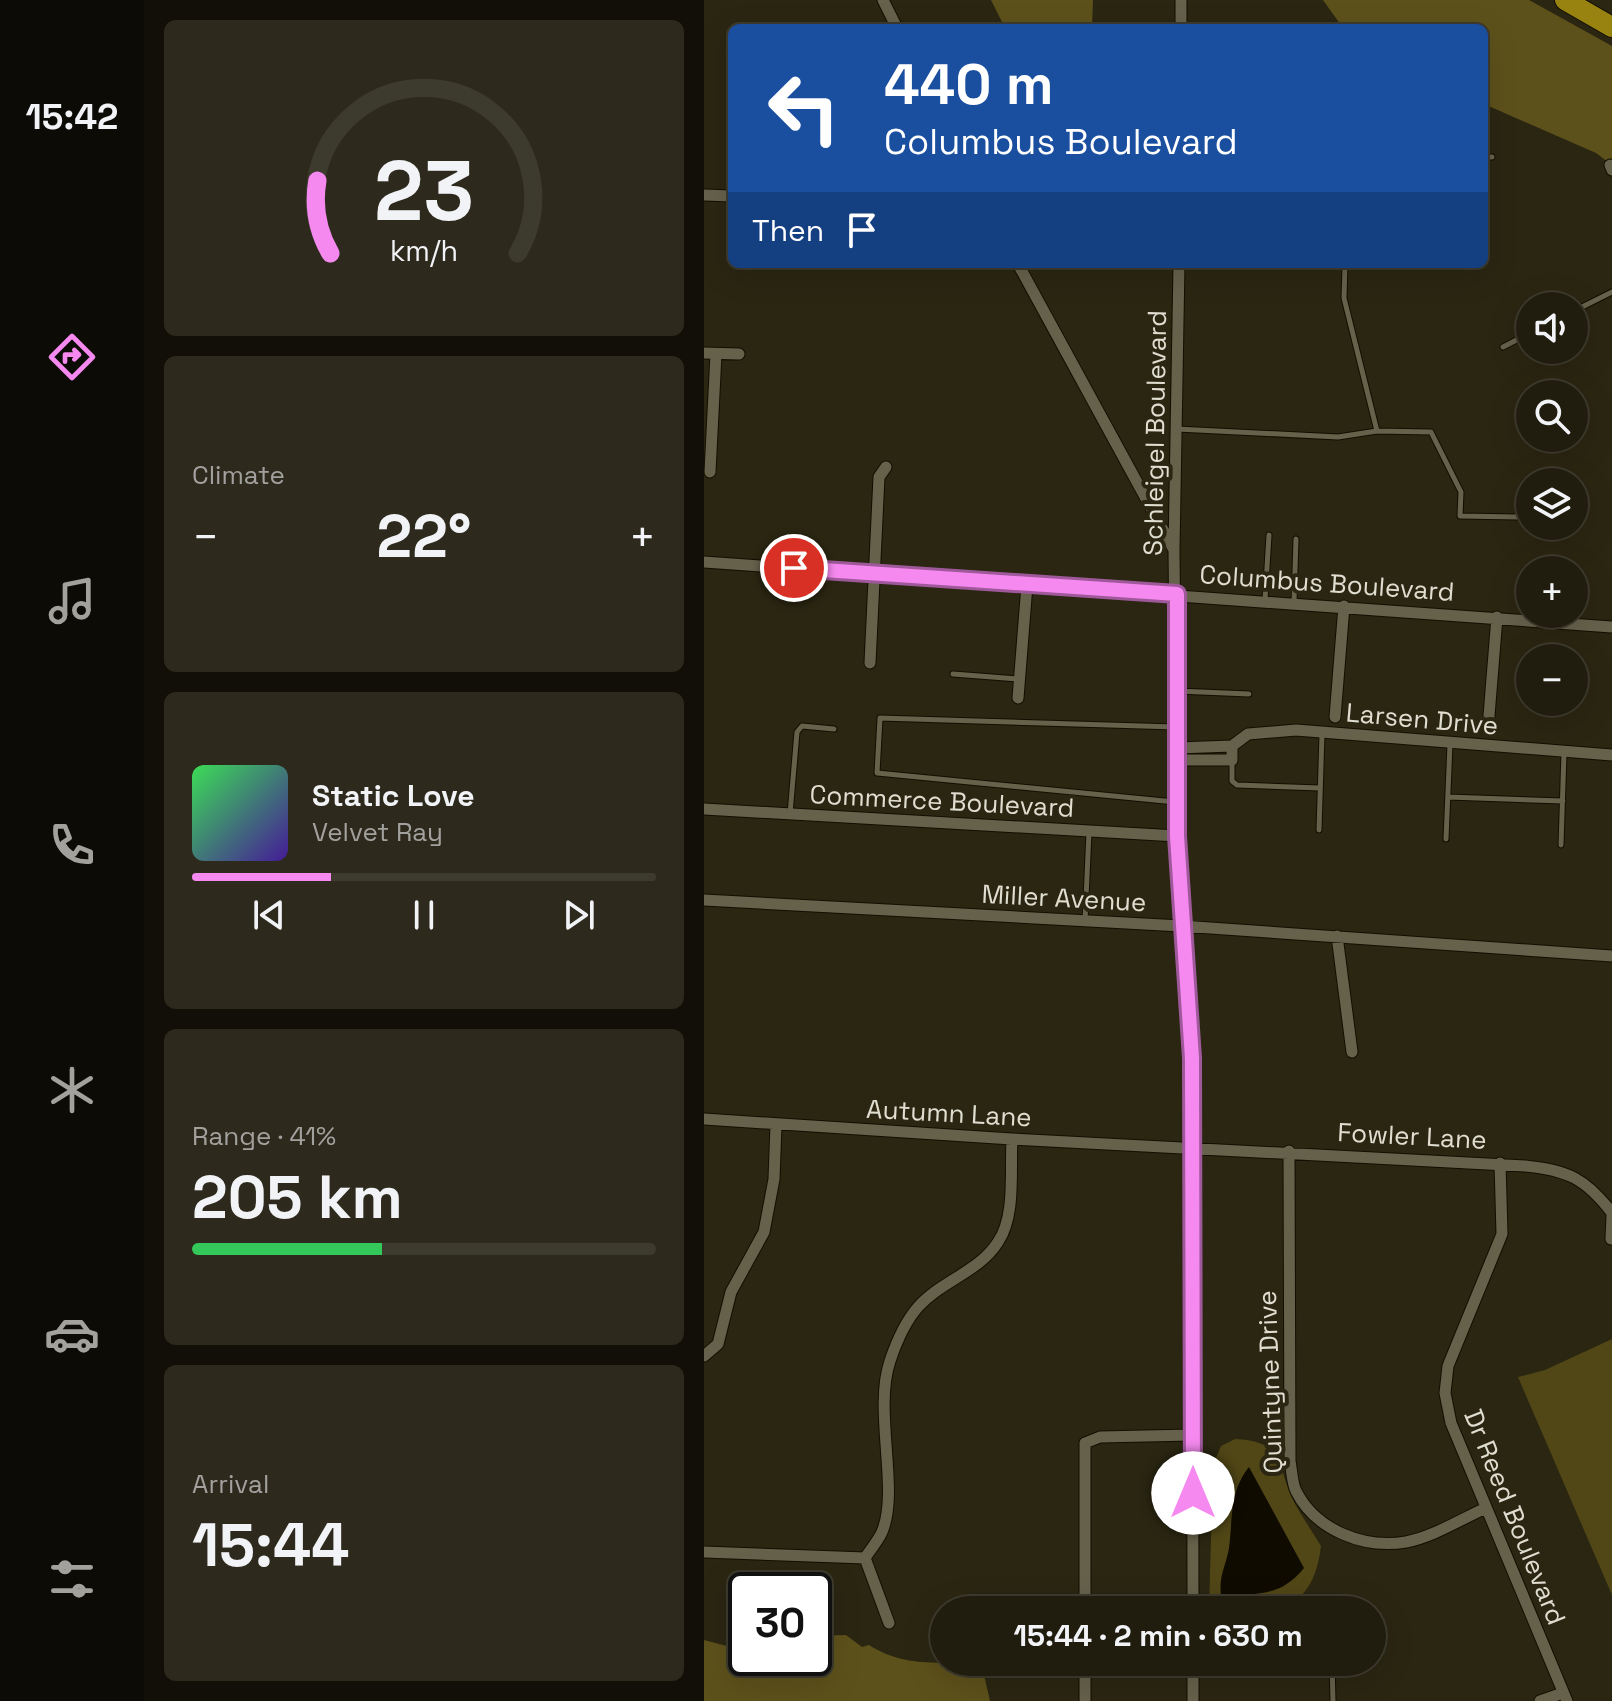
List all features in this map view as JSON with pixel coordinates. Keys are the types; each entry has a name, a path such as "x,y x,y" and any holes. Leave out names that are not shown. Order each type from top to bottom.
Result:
{"highway":[{"path":"1565,0 1612,27"}],"street":[{"path":"883,0 895,24"},
{"path":"1181,0 1181,24"},
{"path":"704,195 728,196"},
{"path":"1020,268 1150,512 1174,550"},
{"name":"Schleigel Boulevard","path":"1179,268 1174,550 1177,594 1177,836 1192,1058 1193,1596"},
{"path":"710,472 710,353 739,354"},
{"path":"870,663 879,477 886,467"},
{"name":"Columbus Boulevard","path":"704,562 1612,627"},
{"path":"1018,698 1027,585"},
{"path":"1335,717 1344,606"},
{"path":"1488,728 1497,617"},
{"name":"Larsen Drive","path":"1177,754 1232,746 1248,734 1322,733 1612,755"},
{"path":"1177,754 1232,760 1232,746"},
{"name":"Commerce Boulevard","path":"704,809 1177,836"},
{"name":"Miller Avenue","path":"704,900 1181,926 1612,956"},
{"path":"1337,936 1352,1052"},
{"name":"Autumn Lane","path":"704,1119 1192,1149"},
{"path":"704,1356 718,1344 731,1292 767,1221 774,1179 776,1125"},
{"path":"865,1558 882,1532 886,1510 884,1398 889,1364 901,1334 919,1306 981,1262 1000,1240 1008,1214 1012,1139"},
{"name":"Fowler Lane","path":"1192,1149 1289,1151 1500,1163 1552,1169 1590,1184 1612,1214 1611,1239"},
{"name":"Quintyne Drive","path":"1289,1151 1290,1461 1296,1491 1316,1516 1346,1537 1379,1544 1409,1542 1486,1508"},
{"name":"Dr Reed Boulevard","path":"1500,1163 1502,1234 1448,1366 1445,1393 1451,1423 1565,1697"},
{"path":"1085,1596 1085,1443 1100,1437 1192,1435"},
{"path":"704,1552 865,1558"},
{"path":"865,1558 889,1623"},
{"path":"1085,1676 1085,1701"},
{"path":"1193,1676 1193,1701"},
{"path":"1540,1701 1565,1697"}],"lane":[{"path":"1345,268 1344,298 1377,431"},
{"path":"1588,304 1612,292"},
{"path":"1503,347 1516,340"},
{"path":"1176,429 1338,437 1377,431 1431,432 1461,492 1460,516 1516,517"},
{"path":"1265,600 1269,535"},
{"path":"1294,602 1296,539"},
{"path":"953,674 1019,679"},
{"path":"1177,691 1249,694"},
{"path":"1177,727 880,718 877,773 1177,802"},
{"path":"790,815 797,732 802,726 834,729"},
{"path":"1319,830 1322,733"},
{"path":"1446,839 1450,743"},
{"path":"1561,845 1564,752"},
{"path":"1232,760 1232,781 1237,785 1320,788"},
{"path":"1448,797 1563,801"},
{"path":"1085,921 1089,831"},
{"path":"1332,1676 1333,1701"}],"shaded area":[{"path":"991,0 1093,0 1092,24 1003,24"},
{"path":"1323,0 1529,0 1612,46 1612,165 1596,153 1488,106 1488,24 1340,24"},
{"path":"1612,1339 1612,1595 1518,1377 1545,1370"},
{"path":"1235,1439 1251,1441 1271,1450 1277,1458 1294,1502 1321,1546 1316,1570 1300,1596 1209,1596 1213,1465 1221,1446"},
{"path":"1249,1467 1304,1568 1275,1590 1221,1596 1235,1496"},
{"path":"832,1635 846,1635 862,1647 869,1645 896,1657 930,1662 930,1676 984,1676 990,1701 704,1701 704,1640 728,1646 728,1676 832,1676"}],"route":[{"path":"794,568 1177,594 1177,836 1192,1058 1193,1493"}]}
